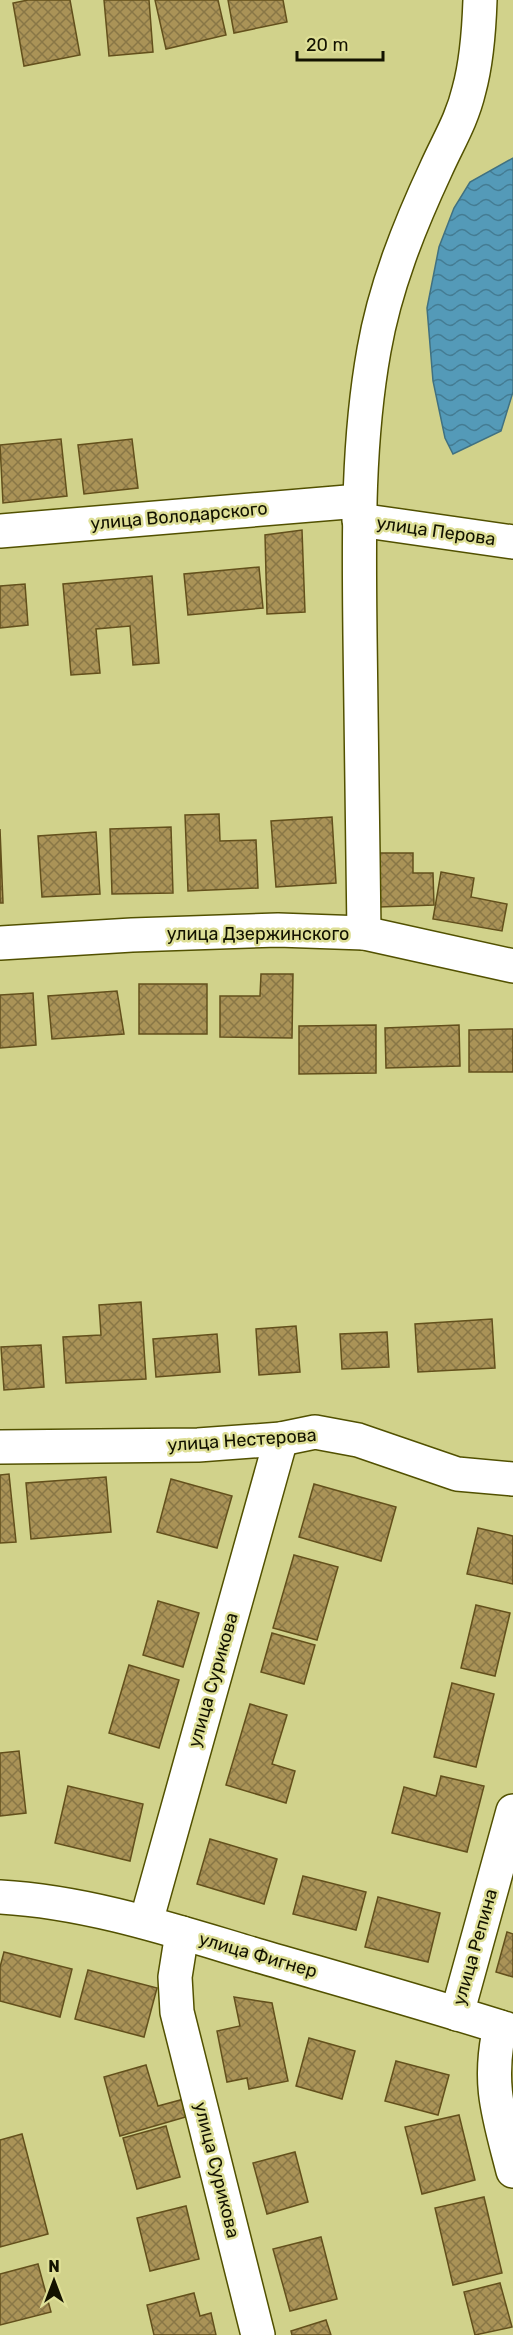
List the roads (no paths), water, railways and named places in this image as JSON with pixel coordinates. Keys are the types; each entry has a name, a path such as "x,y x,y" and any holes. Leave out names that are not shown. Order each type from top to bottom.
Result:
{"street":[{"path":"364,933 359,511 365,416 374,350 388,290 436,168 456,133 469,90 477,45 480,0"},
{"name":"улица Володарского","path":"0,531 359,511"},
{"name":"улица Перова","path":"359,511 513,542"},
{"name":"улица Дзержинского","path":"0,944 132,935 278,930 364,933 513,966"},
{"name":"улица Нестерова","path":"0,1447 198,1445 281,1439 315,1432 358,1440 457,1474 513,1479"},
{"name":"улица Сурикова","path":"146,1922 281,1439"},
{"name":"улица Репина","path":"457,2014 513,1811"},
{"name":"улица Фигнер","path":"0,1897 65,1904 146,1922 507,2029"},
{"name":"улица Сурикова","path":"182,1933 175,1977 177,2012 258,2335"},
{"path":"507,2029 494,2054 493,2076 496,2107 513,2171"}],"water":[{"path":"513,158 513,392 501,431 453,454 445,438 433,381 427,308 439,247 454,208 470,182"}]}
